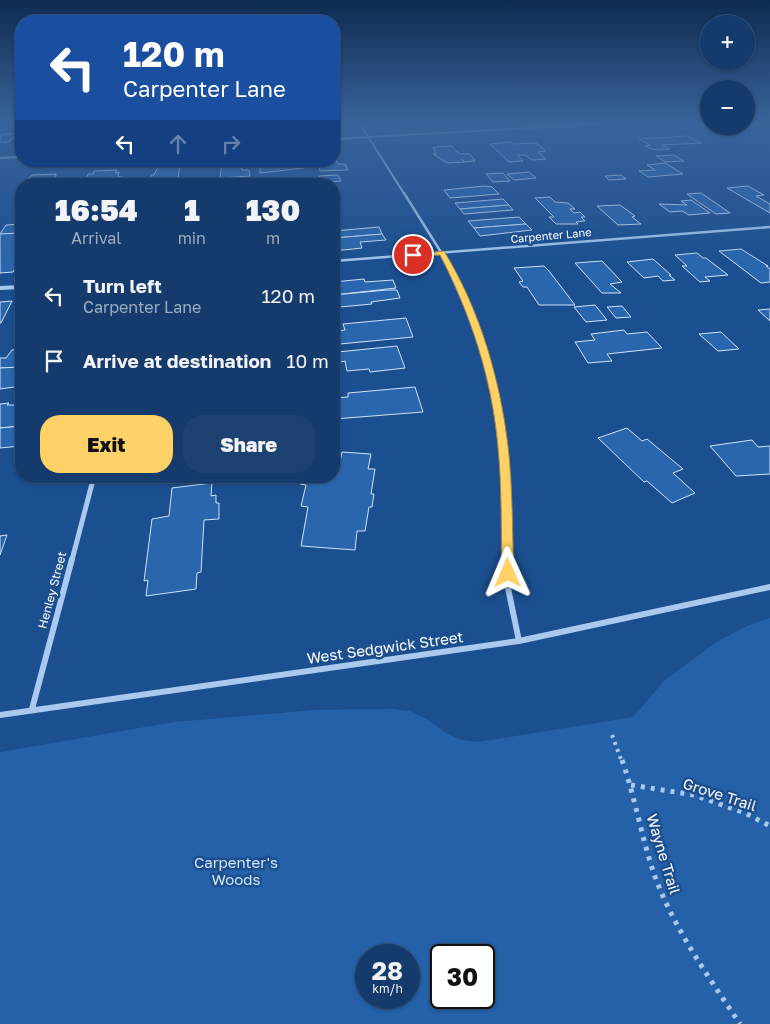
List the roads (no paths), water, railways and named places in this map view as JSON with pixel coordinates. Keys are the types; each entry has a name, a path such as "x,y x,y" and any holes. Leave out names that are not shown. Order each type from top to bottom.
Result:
{"street":[{"path":"390,172 442,253 461,288 475,323 497,406 503,448 508,588 520,641"},
{"name":"Carpenter Lane","path":"340,261 770,227"},
{"path":"0,288 15,287"},
{"name":"Henley Street","path":"32,709 92,483"},
{"name":"West Sedgwick Street","path":"0,715 520,641 770,587"}],"park label":[{"name":"Carpenter's Woods","path":"236,870"}]}
